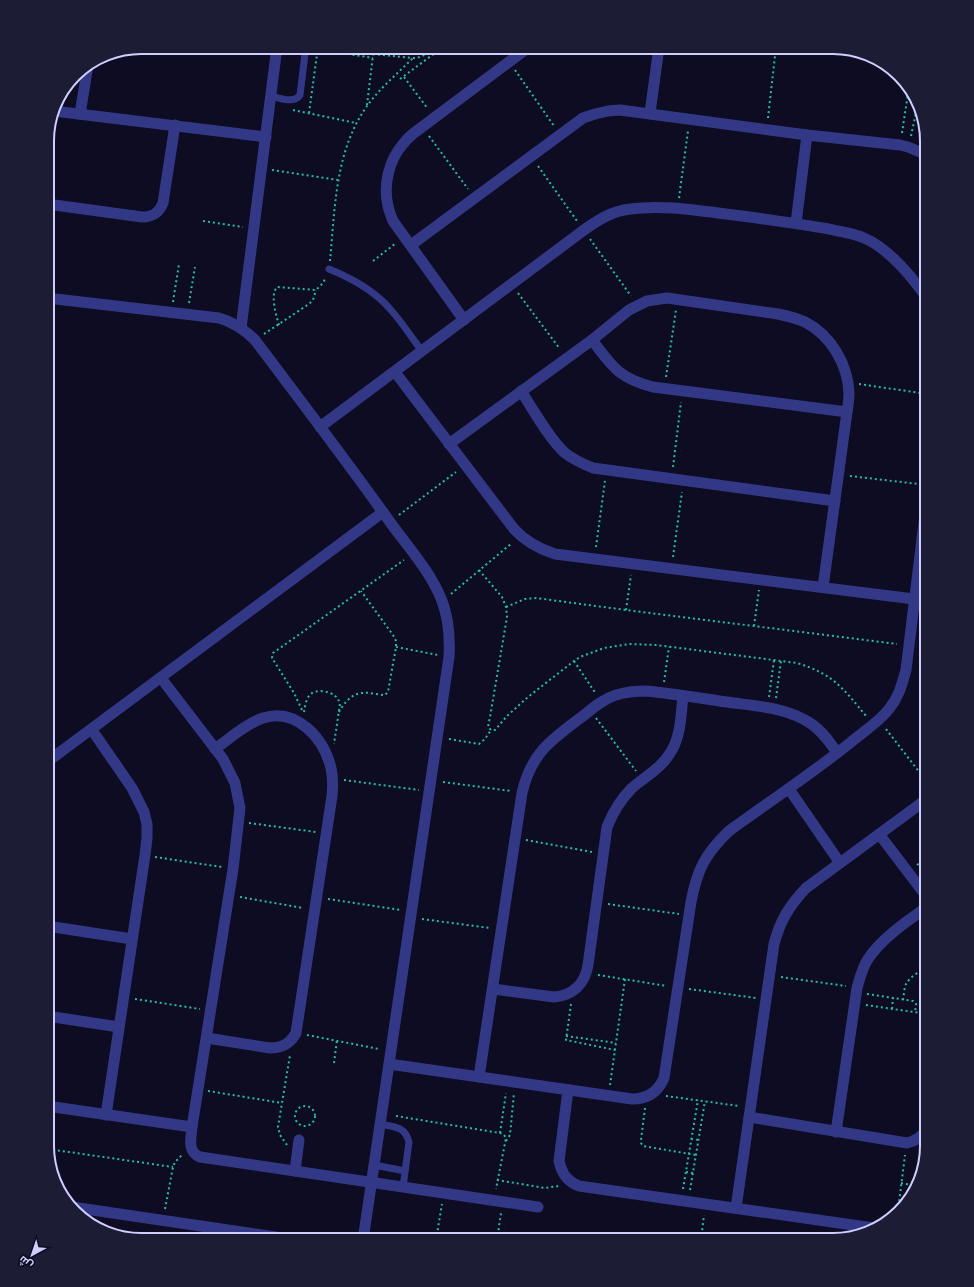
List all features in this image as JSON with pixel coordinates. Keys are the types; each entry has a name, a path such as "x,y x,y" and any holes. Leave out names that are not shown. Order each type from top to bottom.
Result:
{"street":[{"path":"241,328 276,54"},
{"path":"464,320 393,221 388,206 386,190 388,173 394,158 403,144 414,133 520,54"},
{"path":"650,113 658,54"},
{"path":"80,114 87,73"},
{"path":"408,241 474,198 583,118 608,110 650,113 807,135 904,146 920,152"},
{"path":"59,112 266,137"},
{"path":"54,205 142,217 149,217 156,214 161,210 163,203 175,126"},
{"path":"796,223 807,135"},
{"path":"320,426 395,372 584,230 606,216 628,209 644,207 678,209 796,223 863,237 879,246 894,258 920,290"},
{"path":"449,444 592,340 637,305 647,301 657,298 677,299 793,317 806,323 824,337 838,354 848,382 849,394 847,412 823,587"},
{"path":"54,299 219,318 241,328 254,340 320,426 431,579 442,601 450,638 449,658 364,1233"},
{"path":"592,340 615,369 626,377 639,383 683,391 847,412"},
{"path":"395,372 520,536 546,551 555,554 914,599"},
{"path":"521,391 554,441 565,452 583,464 593,468 834,501"},
{"path":"54,757 383,512"},
{"path":"388,1064 632,1099 650,1095 661,1084 664,1078 689,915 695,882 703,863 714,846 729,831 838,753 889,710 897,698 902,684 920,562"},
{"path":"161,678 223,759 235,783 240,808 240,821 233,869 192,1127 191,1148 196,1155 200,1157 538,1207"},
{"path":"479,1077 522,793 525,781 532,765 542,750 554,738 601,702 615,695 646,691 771,708 790,713 804,719 817,728 838,753"},
{"path":"493,989 554,997 567,994 579,986 587,973 607,827 613,812 622,799 663,763 672,750 678,735 683,696"},
{"path":"207,1038 278,1048 284,1046 295,1036 327,833 333,778 326,754 320,742 302,718 276,716 264,718 252,723 215,749"},
{"path":"92,730 132,788 144,812 147,824 145,855 106,1115"},
{"path":"789,789 840,862"},
{"path":"736,1208 769,976 778,929 794,900 806,888 920,804"},
{"path":"879,834 920,888"},
{"path":"836,1132 856,995 861,973 868,959 877,947 920,912"},
{"path":"54,927 132,940"},
{"path":"54,1017 119,1027"},
{"path":"568,1090 559,1161 561,1170 571,1183 579,1186 865,1227"},
{"path":"54,1107 192,1127"},
{"path":"750,1113 836,1132 907,1143 914,1142 920,1138"},
{"path":"295,1171 299,1140"},
{"path":"80,1208 246,1233"}],"lane":[{"path":"271,96 292,100 298,98 300,94 305,54"},
{"path":"329,269 362,285 377,296 390,308 422,351"},
{"path":"381,1119 403,1130 409,1142 403,1187"},
{"path":"374,1165 405,1170"}],"path":[{"path":"309,113 317,54"},
{"path":"351,54 373,58"},
{"path":"366,106 373,54 413,58 423,56 425,54"},
{"path":"400,79 434,54"},
{"path":"766,129 775,54"},
{"path":"254,340 309,304 313,300 316,290 323,283 329,269 338,180 343,154 349,138 356,122 366,106 378,92 413,58"},
{"path":"510,62 560,135"},
{"path":"404,76 434,118"},
{"path":"904,146 908,99"},
{"path":"290,109 356,122"},
{"path":"904,146 915,113"},
{"path":"678,209 690,118"},
{"path":"422,127 474,198"},
{"path":"262,168 338,180"},
{"path":"203,221 254,229"},
{"path":"373,261 408,241"},
{"path":"171,313 179,264"},
{"path":"188,315 195,267"},
{"path":"511,284 567,358"},
{"path":"279,325 275,309 274,296 274,290 277,287 316,290"},
{"path":"665,388 677,299"},
{"path":"848,382 920,393"},
{"path":"671,479 683,391"},
{"path":"390,522 465,465"},
{"path":"594,558 607,471"},
{"path":"838,475 920,484"},
{"path":"672,568 684,481"},
{"path":"442,601 520,536"},
{"path":"302,718 294,693 274,661 272,656 274,653 413,554"},
{"path":"626,610 633,564"},
{"path":"438,737 480,744 490,730 488,727 507,617 506,607 502,598 479,570"},
{"path":"754,626 760,579"},
{"path":"339,712 343,705 355,695 362,692 385,695 388,692 396,641 361,591"},
{"path":"506,607 520,601 536,598 908,646"},
{"path":"490,730 495,730 507,716 528,697 580,657 604,648 630,644 670,647 803,664 828,675 841,686 876,722 920,774"},
{"path":"396,647 449,658"},
{"path":"662,693 670,647"},
{"path":"771,708 774,660"},
{"path":"574,661 601,702"},
{"path":"771,708 781,661"},
{"path":"302,718 307,699 313,692 317,691 331,693 338,700 340,704 330,767"},
{"path":"590,710 643,780"},
{"path":"333,778 522,793"},
{"path":"240,821 327,833"},
{"path":"515,838 603,854"},
{"path":"145,855 233,869"},
{"path":"229,895 315,910"},
{"path":"317,897 502,930"},
{"path":"597,902 689,915"},
{"path":"903,1000 905,985 920,971"},
{"path":"769,976 856,995 893,998 914,1002 916,1005 915,1012"},
{"path":"609,1096 625,979"},
{"path":"573,991 565,1039 567,1041 615,1050"},
{"path":"856,995 892,1009 920,1013"},
{"path":"124,998 211,1011"},
{"path":"892,1009 893,998"},
{"path":"297,1152 284,1142 278,1127 295,1036 337,1040 391,1051"},
{"path":"566,1036 616,1043"},
{"path":"334,1063 337,1040"},
{"path":"500,1133 512,1082"},
{"path":"505,1142 510,1135 512,1082"},
{"path":"198,1090 282,1103"},
{"path":"696,1155 643,1146 641,1140 650,1095 705,1101 750,1113"},
{"path":"685,1201 686,1172 698,1100"},
{"path":"685,1201 693,1173 705,1101"},
{"path":"306,1106 313,1110 315,1118 311,1125 303,1127 296,1122 294,1115 298,1108 306,1106"},
{"path":"381,1119 500,1133 504,1135 506,1138 498,1180 497,1233"},
{"path":"691,1138 699,1140"},
{"path":"899,1203 907,1143"},
{"path":"163,1220 175,1162 191,1148"},
{"path":"54,1150 173,1168"},
{"path":"686,1172 693,1173"},
{"path":"498,1180 545,1188 571,1183"},
{"path":"901,1183 911,1185"},
{"path":"437,1233 444,1193"},
{"path":"702,1233 705,1204"}]}
